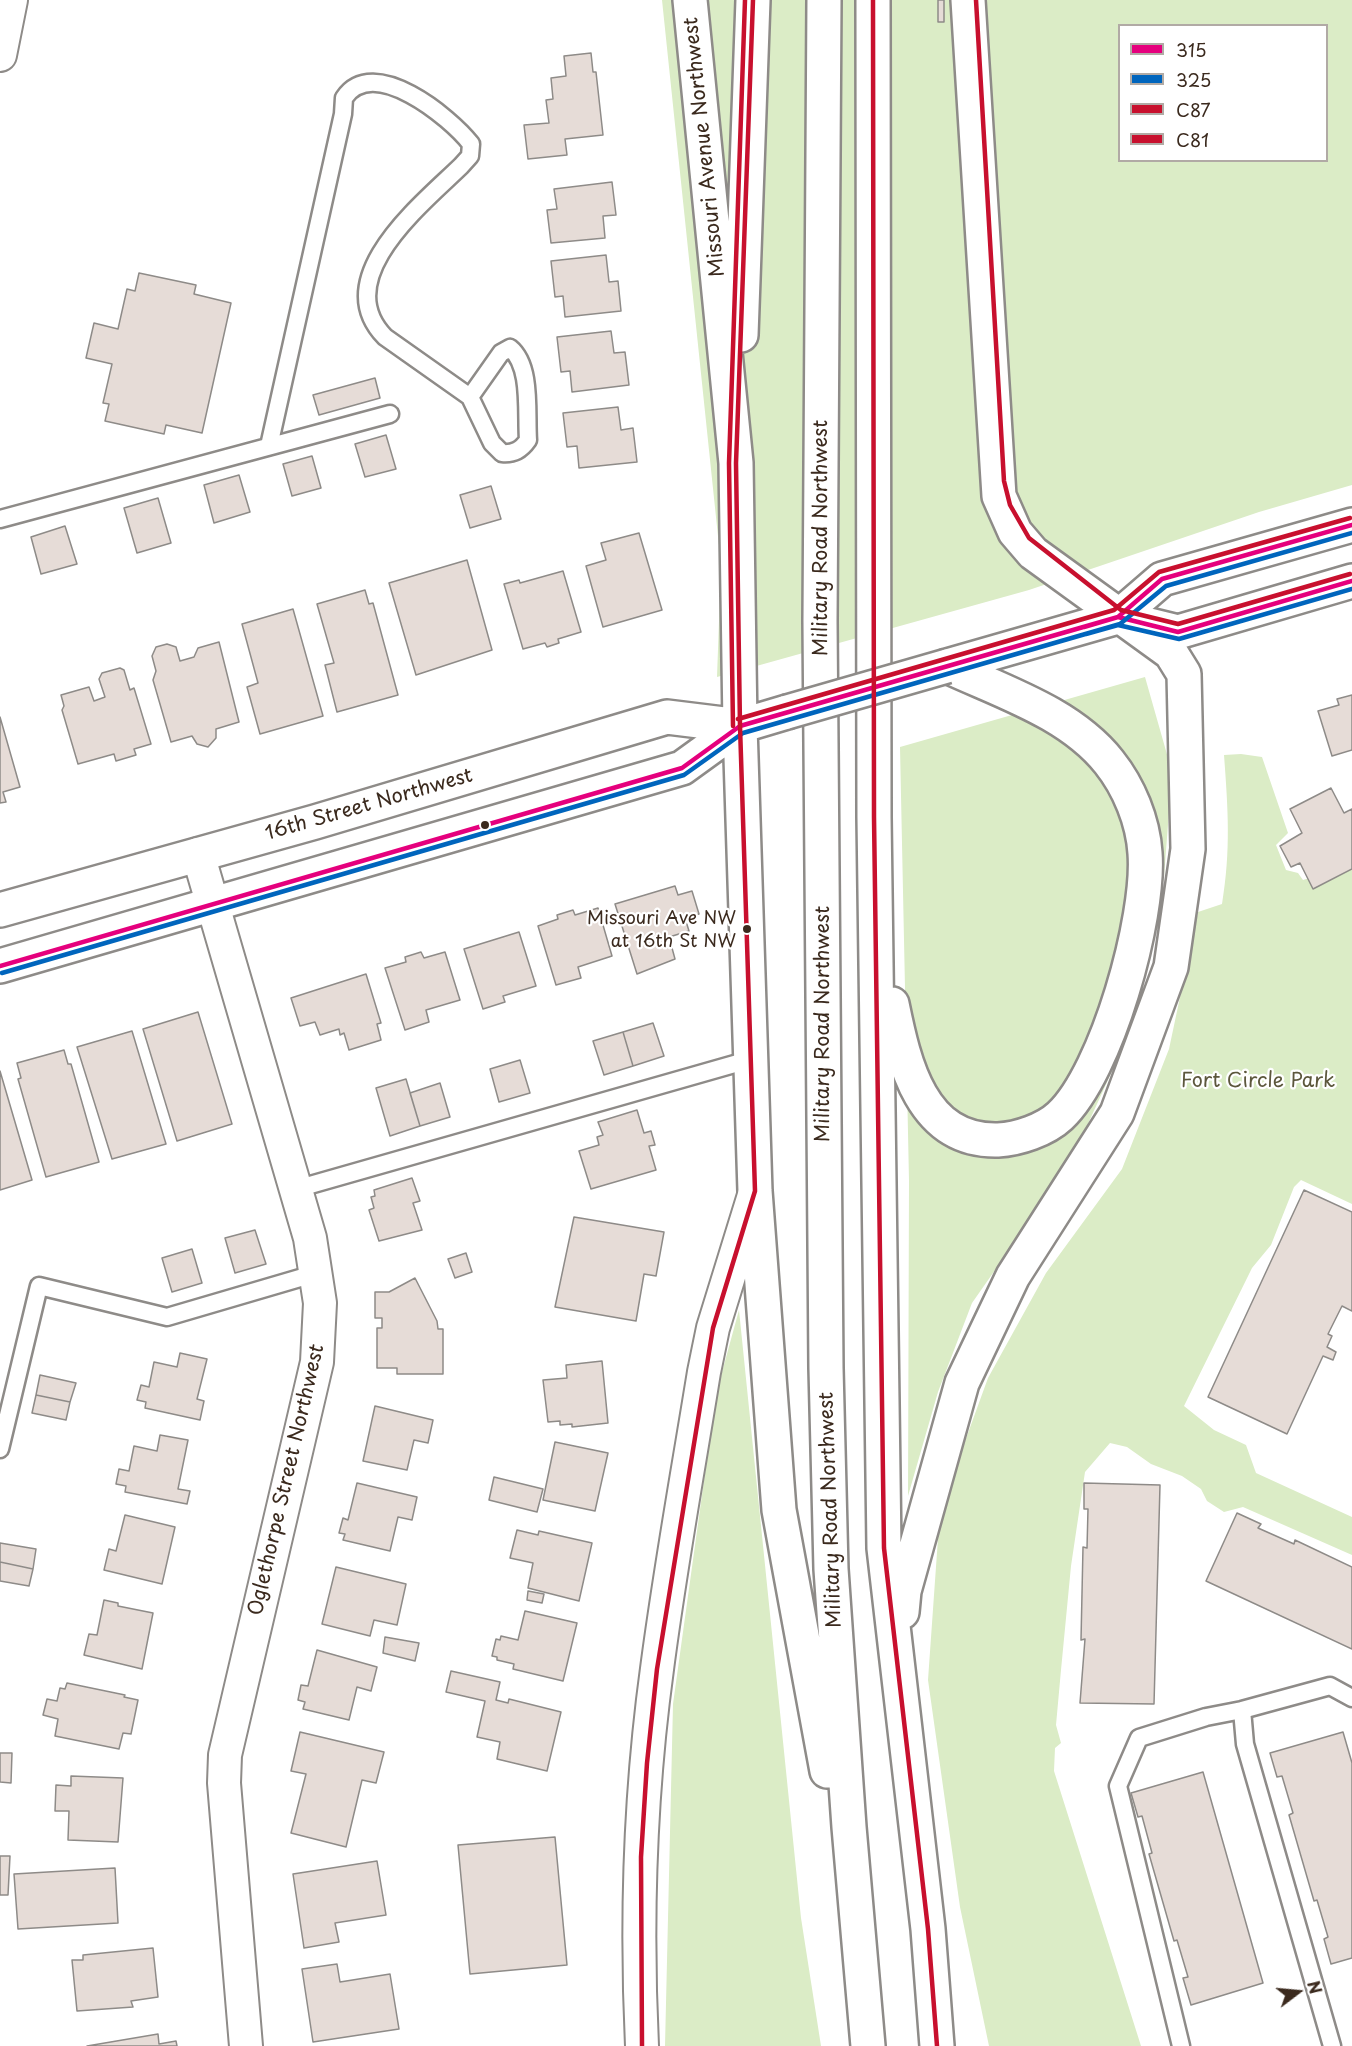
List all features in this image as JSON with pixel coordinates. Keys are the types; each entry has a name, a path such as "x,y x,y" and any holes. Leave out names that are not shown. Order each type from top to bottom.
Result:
{"main road":[{"name":"Missouri Avenue Northwest","path":"690,0 736,463 740,726 755,1191"},
{"path":"736,463 753,0"},
{"name":"Military Road Northwest","path":"824,0 820,621 826,1368 831,1569 868,2046"},
{"path":"873,0 876,929 884,1548 928,1929 937,2046"},
{"path":"897,1667 904,1591 962,1383 1013,1276 1118,1113 1171,967 1188,849 1184,674 1171,653 1118,617 1023,543 1008,521 999,496 968,0"},
{"name":"16th Street Northwest","path":"0,966 682,768 740,726 1118,617 1162,579 1352,525"},
{"path":"1118,617 1178,632 1352,581"},
{"path":"876,929 900,1042 910,1076 919,1094 934,1114 947,1126 987,1140 1011,1139 1034,1131 1059,1118 1077,1097 1089,1076 1111,1022 1130,962 1146,879 1142,828 1133,802 1120,777 1092,742 1051,715 947,666"},
{"name":"16th Street Northwest","path":"0,910 315,822 667,717 740,726"},
{"path":"755,1191 779,1510 859,1944"}],"street":[{"path":"0,55 11,0"},
{"name":"Oglethorpe Street Northwest","path":"198,854 296,1189 317,1273 321,1330 317,1362 225,1755 224,1783 246,2046"},
{"name":"Missouri Avenue Northwest","path":"642,2046 640,1900 656,1671 713,1328 755,1191"}],"lane":[{"path":"269,446 343,114 344,98 356,86 372,83 408,93 435,108 455,125 471,144 470,156 388,238 374,264 368,290 369,309 375,328 470,398 492,443 502,453 512,454 523,447 528,440 524,374 519,355 510,348 501,352 470,398"},
{"path":"0,519 390,414"},
{"path":"296,1189 752,1059"},
{"path":"0,1449 39,1286 167,1317 317,1273"},
{"path":"1181,2046 1118,1786 1139,1738 1206,1717 1242,1710 1330,1686 1352,1698"},
{"path":"1242,1710 1245,1744 1332,2046"}],"green space":[{"path":"662,0 1352,0 1352,485 1259,512 1029,590 717,677 721,565"},
{"path":"1145,677 1172,772 1164,877 1135,1021 1070,1163 972,1303 938,1392 908,1496 909,1181 900,747"},
{"name":"Fort Circle Park","path":"1241,754 1262,757 1288,833 1276,845 1286,870 1298,873 1303,880 1352,865 1352,1204 1301,1180 1294,1187 1271,1245 1252,1268 1184,1406 1214,1430 1246,1445 1256,1473 1352,1517 1352,1555 1243,1507 1224,1512 1207,1501 1201,1489 1182,1476 1151,1464 1127,1447 1110,1443 1085,1472 1071,1566 1056,1725 1061,1743 1055,1748 1054,1771 1141,2046 989,2046 960,1907 928,1680 940,1510 988,1378 1046,1273 1122,1169 1169,1049 1198,912 1222,904 1228,847 1224,755"},
{"path":"739,1310 801,1918 821,2046 665,2046 673,1704 716,1394"}],"building":[{"path":"938,0 944,0 944,22 938,22"},
{"path":"591,53 593,72 596,72 603,135 565,139 567,155 528,159 524,125 549,123 546,100 553,99 551,78 566,76 564,56"},
{"path":"612,182 616,215 603,216 605,238 551,243 547,210 557,209 554,189"},
{"path":"606,255 609,282 618,281 621,311 565,317 563,296 555,297 551,261"},
{"path":"139,273 196,285 194,294 231,303 202,433 166,425 164,434 105,421 109,404 103,403 112,364 86,358 94,323 118,329 127,289 135,291"},
{"path":"611,331 614,353 625,352 629,385 572,392 570,371 561,372 557,337"},
{"path":"375,378 380,398 319,415 313,395"},
{"path":"618,407 621,430 633,428 637,462 579,468 577,446 567,447 563,413"},
{"path":"386,435 396,469 365,477 355,444"},
{"path":"312,456 321,488 292,496 283,464"},
{"path":"239,475 250,512 214,523 204,485"},
{"path":"491,486 501,519 470,528 460,495"},
{"path":"158,498 171,543 137,553 124,508"},
{"path":"65,526 77,564 41,574 31,537"},
{"path":"639,533 662,610 603,627 586,566 606,560 601,543"},
{"path":"467,560 492,650 416,675 389,583"},
{"path":"563,571 581,632 558,639 559,643 547,647 545,643 523,649 504,584 519,580 520,583"},
{"path":"365,590 369,604 373,603 398,695 337,712 325,665 334,663 317,604"},
{"path":"293,609 323,716 260,734 247,687 258,683 242,624"},
{"path":"219,642 239,722 216,729 216,738 208,747 197,744 192,736 171,742 153,680 156,671 152,656 156,647 167,644 176,647 180,661 194,657 198,648"},
{"path":"120,668 124,670 130,690 134,688 151,744 134,749 136,755 116,761 114,754 78,764 62,710 64,706 61,695 89,687 94,701 105,697 99,679 102,673"},
{"path":"1352,695 1352,750 1332,756 1318,711 1339,705 1337,699"},
{"path":"0,717 20,787 3,792 6,802 0,803"},
{"path":"1331,788 1344,813 1352,809 1352,869 1313,889 1300,863 1291,867 1280,846 1302,833 1290,809"},
{"path":"675,886 678,895 692,891 699,914 685,918 689,931 669,937 675,959 637,974 615,904"},
{"path":"598,908 612,956 578,967 581,978 556,985 538,926 558,919 557,915 573,910 575,915"},
{"path":"519,932 536,986 503,996 505,1002 483,1009 464,949"},
{"path":"421,952 424,958 445,952 460,1000 426,1010 429,1022 405,1030 385,968 406,962 405,957"},
{"path":"366,974 381,1023 377,1024 381,1040 349,1050 344,1033 340,1035 339,1029 320,1035 315,1022 300,1026 291,998"},
{"path":"198,1012 232,1124 177,1141 143,1029"},
{"path":"653,1023 664,1056 633,1066 623,1032"},
{"path":"132,1031 166,1144 112,1159 77,1047"},
{"path":"623,1032 633,1066 604,1075 593,1041"},
{"path":"64,1050 68,1064 71,1064 99,1162 46,1177 18,1079 21,1078 17,1063"},
{"path":"520,1060 530,1093 499,1102 490,1069"},
{"path":"0,1071 32,1180 0,1190"},
{"path":"406,1079 420,1126 390,1136 376,1088"},
{"path":"440,1083 450,1117 420,1126 410,1093"},
{"path":"637,1110 644,1133 651,1131 655,1145 649,1146 656,1170 591,1189 579,1151 599,1145 597,1137 603,1135 598,1122"},
{"path":"412,1178 420,1201 413,1203 422,1230 379,1241 369,1210 374,1208 371,1197 375,1196 374,1190"},
{"path":"1304,1190 1352,1212 1352,1311 1342,1306 1328,1334 1332,1336 1327,1347 1336,1352 1333,1360 1323,1356 1287,1434 1208,1397"},
{"path":"574,1217 664,1232 656,1276 644,1274 636,1321 555,1307"},
{"path":"255,1230 266,1264 235,1273 225,1238"},
{"path":"192,1249 202,1283 172,1292 162,1258"},
{"path":"466,1253 472,1272 455,1278 448,1259"},
{"path":"415,1278 437,1321 438,1329 443,1329 443,1374 397,1374 397,1368 377,1368 377,1328 382,1328 382,1318 375,1318 375,1292 389,1292"},
{"path":"180,1353 207,1359 197,1399 204,1401 200,1420 145,1408 146,1402 137,1400 141,1385 149,1387 154,1362 177,1367"},
{"path":"602,1361 608,1423 572,1427 572,1424 560,1425 560,1421 548,1422 543,1380 567,1378 566,1365"},
{"path":"40,1375 76,1383 70,1402 36,1395"},
{"path":"36,1395 70,1402 66,1420 32,1413"},
{"path":"375,1406 433,1420 428,1443 414,1440 407,1470 363,1461"},
{"path":"160,1435 188,1440 178,1489 190,1491 187,1504 125,1492 126,1486 116,1484 119,1469 129,1471 134,1446 157,1451"},
{"path":"555,1442 608,1453 595,1511 543,1500"},
{"path":"494,1477 543,1489 537,1512 489,1500"},
{"path":"357,1483 417,1497 412,1520 398,1517 390,1551 343,1540 345,1534 339,1533 343,1518 348,1520"},
{"path":"1084,1483 1160,1485 1154,1704 1080,1703 1085,1639 1081,1640 1083,1547 1087,1548 1088,1509 1084,1509"},
{"path":"1237,1513 1261,1524 1258,1528 1294,1544 1295,1540 1352,1567 1352,1649 1206,1581"},
{"path":"125,1515 175,1527 162,1584 104,1570 109,1549 116,1551"},
{"path":"517,1530 538,1535 539,1531 592,1543 579,1601 528,1588 533,1563 510,1558"},
{"path":"0,1543 36,1549 33,1569 0,1562"},
{"path":"0,1562 33,1569 29,1586 0,1581"},
{"path":"336,1567 406,1584 397,1625 374,1620 370,1636 322,1624"},
{"path":"528,1591 544,1594 542,1603 527,1600"},
{"path":"104,1600 118,1603 118,1606 153,1613 142,1669 84,1655 89,1634 97,1635"},
{"path":"525,1611 577,1623 563,1681 513,1669 514,1664 497,1660 497,1657 492,1656 496,1639 500,1640 501,1636 518,1640"},
{"path":"385,1637 419,1643 415,1661 383,1653"},
{"path":"317,1650 377,1667 371,1691 357,1687 349,1720 303,1709 305,1702 298,1700 301,1685 308,1686"},
{"path":"451,1671 500,1682 496,1700 508,1703 509,1699 561,1712 547,1771 497,1759 500,1742 477,1737 485,1701 446,1692"},
{"path":"67,1683 125,1695 124,1697 138,1700 131,1734 123,1733 119,1749 55,1736 58,1719 43,1715 47,1699 57,1701 60,1688 65,1689"},
{"path":"300,1732 384,1752 376,1783 362,1780 346,1847 291,1833 306,1774 291,1771"},
{"path":"1343,1732 1352,1763 1352,1958 1331,1964 1324,1939 1328,1937 1317,1900 1314,1901 1289,1815 1293,1813 1282,1776 1277,1777 1270,1753"},
{"path":"0,1753 12,1753 11,1783 0,1782"},
{"path":"1203,1772 1263,1983 1191,2005 1183,1978 1188,1977 1177,1940 1174,1941 1149,1854 1152,1853 1142,1816 1138,1817 1131,1793"},
{"path":"71,1776 123,1778 118,1842 68,1840 69,1811 55,1811 56,1785 71,1786"},
{"path":"555,1837 567,1965 470,1974 458,1845"},
{"path":"0,1856 10,1856 8,1895 0,1895"},
{"path":"377,1861 386,1915 335,1923 339,1942 304,1948 293,1874"},
{"path":"115,1868 118,1923 18,1929 14,1874"},
{"path":"153,1948 158,1997 131,2001 133,2007 77,2011 72,1960 83,1960 83,1955"},
{"path":"337,1964 340,1982 390,1974 399,2029 313,2042 302,1969"},
{"path":"158,2034 159,2044 176,2041 177,2046 87,2046"}],"transit line":[{"name":"C87","path":"733,726 729,463 745,0"},
{"name":"C81","path":"642,2046 641,1857 647,1763 657,1669 713,1328 755,1191 740,726 736,463 753,0"},
{"name":"C81","path":"873,0 874,817 884,1548 928,1929 937,2046"},
{"name":"C87","path":"976,0 1004,481 1010,505 1029,538 1121,610 1178,624 1350,574"},
{"name":"C87","path":"738,719 1114,610 1159,572 1350,518"},
{"name":"315","path":"0,966 682,768 740,726 1118,617 1162,579 1352,525"},
{"name":"325","path":"2,973 684,775 743,733 1120,624 1166,586 1352,533"},
{"name":"315","path":"1084,627 1118,617 1178,632 1352,581"},
{"name":"325","path":"1086,634 1118,625 1179,639 1352,589"}],"place":[{"name":"Missouri Ave NW at 16th St NW","path":"747,929"}]}
